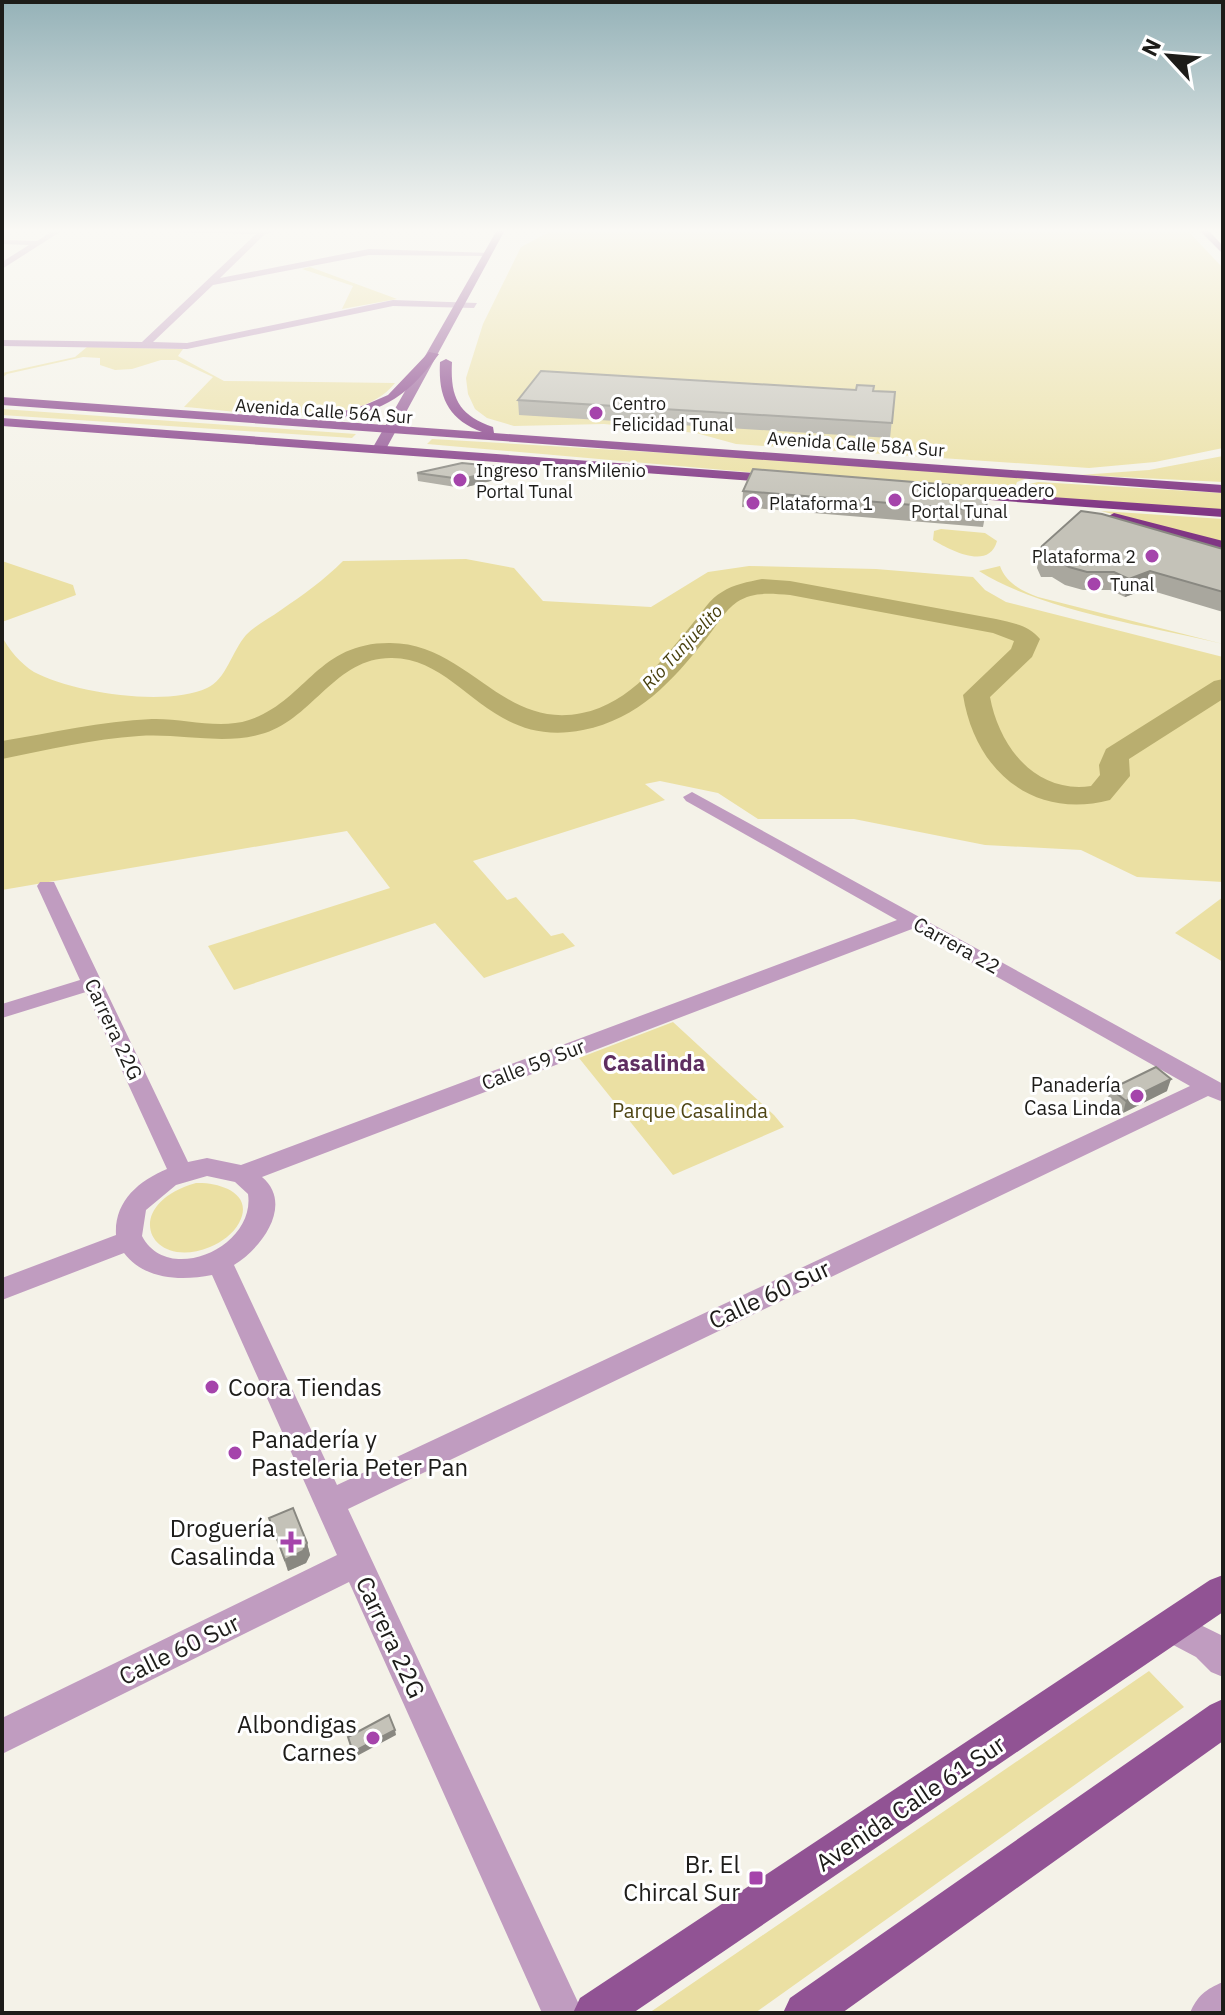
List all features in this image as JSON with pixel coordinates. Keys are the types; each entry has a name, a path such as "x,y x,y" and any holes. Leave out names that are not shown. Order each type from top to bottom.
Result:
{"highway":[{"path":"269,419 327,417 380,405 405,389 433,354"},
{"path":"446,362 448,401 460,416 483,428 531,439"},
{"name":"Avenida Calle 56A Sur","path":"2,404 269,419 385,439"},
{"name":"Avenida Calle 56A Sur","path":"2,404 385,439"},
{"name":"Avenida Calle 56A Sur","path":"2,419 385,439"},
{"name":"Avenida Calle 56A Sur","path":"2,419 101,428 385,439"},
{"path":"101,428 150,426"},
{"name":"Avenida Calle 56A Sur","path":"405,436 644,448"},
{"name":"Avenida Calle 58A Sur","path":"385,439 405,436 531,439 1223,487"},
{"name":"Avenida Calle 58A Sur","path":"385,439 405,436 702,473 798,480"},
{"path":"1017,499 1020,486 1029,481 1108,481"},
{"path":"939,493 1223,513"},
{"path":"1017,499 1125,520 1223,546"}],"main road":[{"path":"385,439 449,324"},
{"path":"433,385 453,348"},
{"name":"Avenida Calle 61 Sur","path":"595,2013 1223,1592"},
{"path":"805,2013 1223,1718"}],"street":[{"path":"144,346 168,324"},
{"path":"2,343 195,345 294,324"},
{"name":"Carrera 22","path":"692,797 1216,1090"},
{"name":"Carrera 22G","path":"47,886 181,1173"},
{"name":"Calle 59 Sur","path":"243,1174 913,921"},
{"path":"2,1011 92,983"},
{"name":"Calle 60 Sur","path":"330,1503 1216,1090"},
{"path":"207,1167 243,1174 255,1183 263,1195 265,1209 262,1223 252,1238 219,1261 198,1267 158,1265 142,1257 130,1240 130,1216 138,1201 151,1188 181,1173 207,1167"},
{"path":"2,1289 130,1240"},
{"name":"Carrera 22G","path":"219,1261 563,2013"},
{"name":"Calle 60 Sur","path":"2,1736 356,1562"},
{"path":"1172,1627 1208,1645 1223,1660"},
{"path":"1210,2013 1223,2002"}],"green space":[{"path":"483,324 1223,324 1223,448 1155,462 1089,468 736,444 696,433 604,424 514,426 487,418 475,409 468,394 466,378"},
{"path":"87,347 183,349 178,356 224,381 395,383 377,399 354,408 326,414 296,415 184,407 213,377 176,360 161,360 132,369 115,370 100,365 100,358 83,357 7,374 2,378 2,373 75,357"},
{"path":"2,409 356,434 352,438 2,415"},
{"path":"432,439 837,463 1027,478 1017,482 1012,495 427,444"},
{"path":"1223,456 1223,482 1080,475 1149,470"},
{"path":"1038,482 1223,493 1223,510 1024,497 1026,485"},
{"path":"1101,511 1223,519 1223,543"},
{"path":"934,531 985,533 997,541 993,550 986,555 968,556 933,540"},
{"path":"466,559 514,568 543,601 651,607 708,572 749,566 876,569 973,577 985,590 1006,602 1223,657 1223,882 1137,877 1081,850 985,845 854,819 758,819 718,793 660,781 645,784 665,800 473,861 507,900 516,897 551,936 563,933 575,946 484,978 435,923 234,990 208,946 390,888 347,831 2,890 2,636 15,656 29,669 72,686 145,697 190,694 214,684 246,635 313,587 343,561"},
{"path":"2,561 73,585 76,595 2,622"},
{"path":"1000,566 1015,586 1038,597 1223,644 1064,607 1033,597 979,571"},
{"path":"1223,897 1223,962 1175,933"},
{"name":"Parque Casalinda","path":"673,1022 784,1127 673,1175 579,1058"},
{"path":"196,1183 232,1191 242,1204 243,1213 234,1231 219,1243 189,1252 171,1251 158,1244 151,1233 151,1220 157,1206 172,1193"},
{"path":"1149,1671 1184,1707 755,2013 649,2013"}],"building":[{"path":"541,371 856,390 857,385 874,386 873,391 895,392 892,423 518,400"},
{"path":"462,463 502,467 503,470 461,479 417,473"},
{"path":"753,469 988,488 986,511 743,491"},
{"path":"1081,511 1102,514 1223,549 1223,592 1150,571 1129,579 1114,572 1087,572 1055,559 1045,559 1040,550 1042,546"},
{"path":"1156,1067 1171,1079 1126,1101 1111,1089"},
{"name":"Droguería Casalinda","path":"293,1508 307,1543 303,1551 285,1560 269,1518"},
{"name":"Albondigas Carnes","path":"389,1715 395,1730 353,1752 348,1737"}],"waterway":[{"name":"Río Tunjuelito","path":"2,750 137,728 170,727 221,732 259,726 289,709 342,663 357,655 391,650 430,658 497,704 528,720 546,724 583,722 608,715 628,704 667,668 727,598 762,586 790,588 996,626 1017,632 1027,639 1023,652 976,695 979,713 995,749 1007,764 1021,778 1056,795 1075,797 1100,794 1115,776 1113,765 1116,755 1223,687"}],"place":[{"name":"Centro Felicidad Tunal","path":"596,413"},
{"name":"Ingreso TransMilenio Portal Tunal","path":"460,480"},
{"name":"Cicloparqueadero Portal Tunal","path":"895,500"},
{"name":"Plataforma 1","path":"753,503"},
{"name":"Plataforma 2","path":"1152,556"},
{"name":"Tunal","path":"1094,584"},
{"name":"Panadería Casa Linda","path":"1137,1096"},
{"name":"Coora Tiendas","path":"212,1387"},
{"name":"Panadería y Pasteleria Peter Pan","path":"235,1453"},
{"name":"Droguería Casalinda","path":"291,1542"},
{"name":"Albondigas Carnes","path":"373,1738"},
{"name":"Br. El Chircal Sur","path":"756,1878"}],"district":[{"name":"Casalinda","path":"654,1062"}]}
